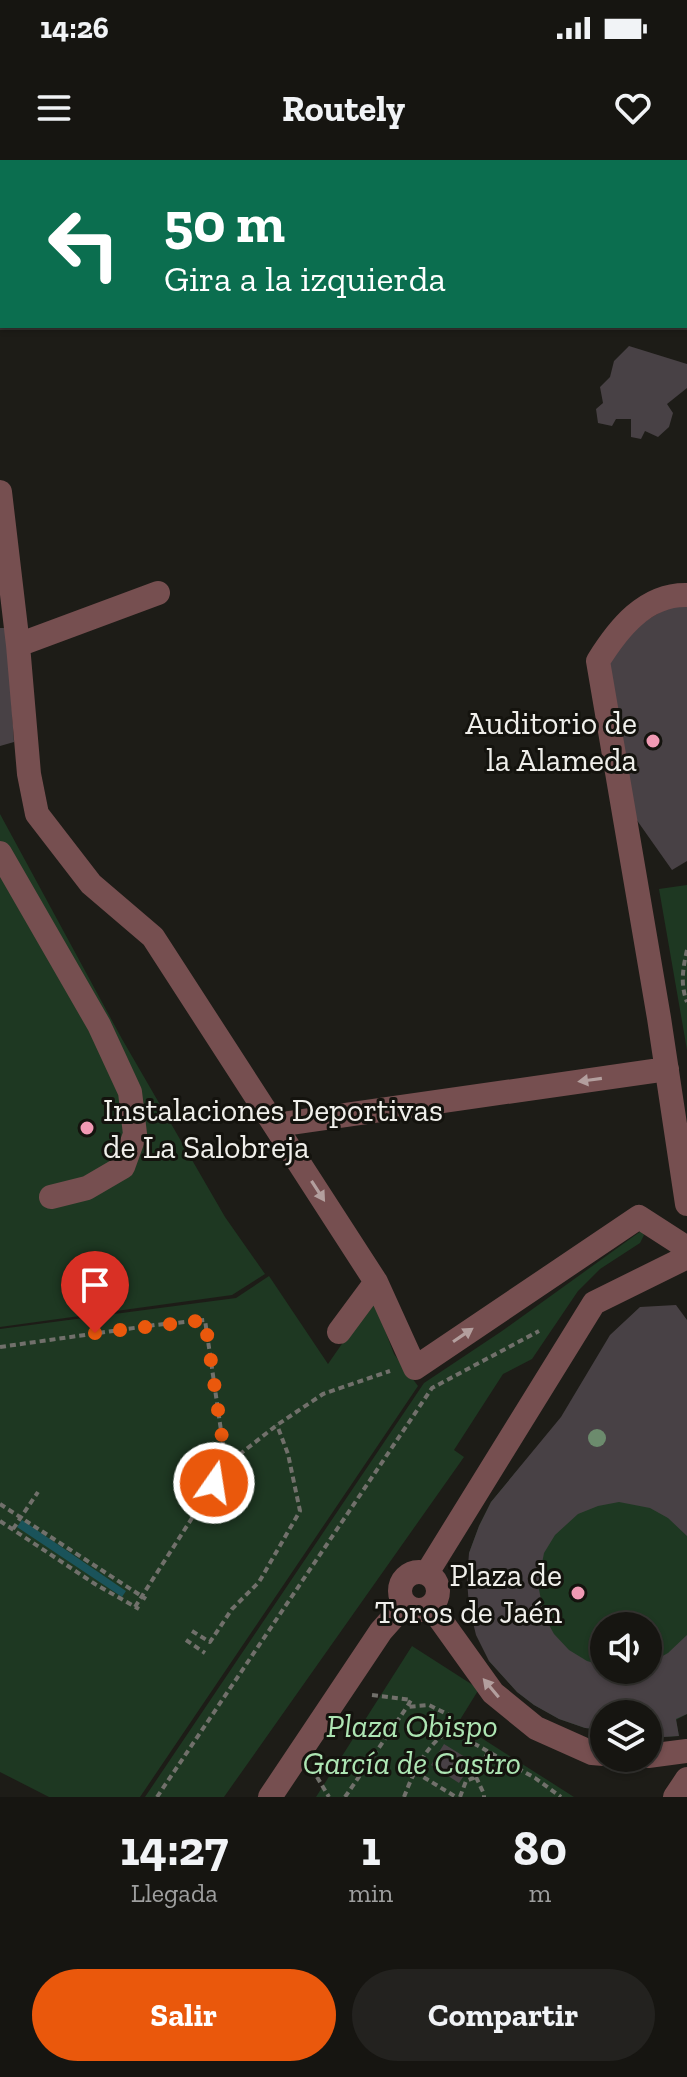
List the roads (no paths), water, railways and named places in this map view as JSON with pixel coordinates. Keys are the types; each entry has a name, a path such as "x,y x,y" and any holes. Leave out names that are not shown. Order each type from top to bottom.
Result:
{"street":[{"path":"0,492 29,774 37,814 91,884 153,937 376,1282 415,1368 639,1217 687,1248"},
{"path":"18,645 158,593"},
{"path":"687,595 656,601 635,615 615,634 598,661 687,1204"},
{"path":"0,853 99,1025 130,1092 135,1134 123,1167 87,1188 51,1197"},
{"path":"276,1125 667,1069"},
{"path":"427,1573 594,1303 687,1257"},
{"path":"339,1332 376,1282"},
{"path":"416,1572 427,1573 436,1582 437,1600 421,1610 410,1608 400,1594 402,1582 416,1572"},
{"path":"270,1797 381,1631 405,1604"},
{"path":"433,1605 493,1693 536,1728 590,1752"},
{"path":"662,1754 687,1751"},
{"path":"675,1797 687,1779"}],"water":[{"path":"22,1520 126,1591 122,1597 17,1527"}],"place":[{"name":"Auditorio de la Alameda","path":"653,741"},
{"name":"Instalaciones Deportivas de La Salobreja","path":"87,1128"},
{"name":"Plaza de Toros de Jaén","path":"578,1593"}],"park label":[{"name":"Plaza Obispo García de Castro","path":"412,1744"}]}
